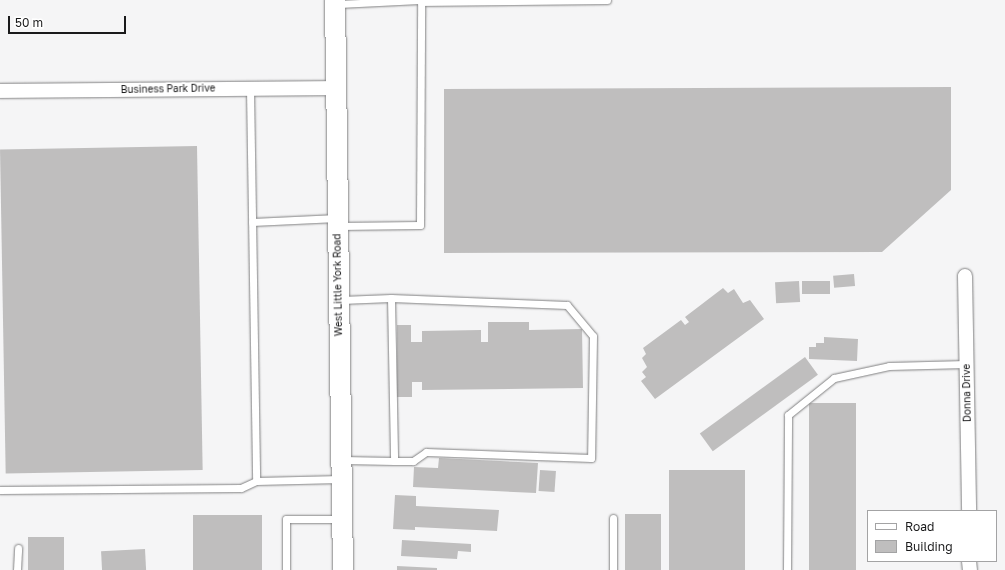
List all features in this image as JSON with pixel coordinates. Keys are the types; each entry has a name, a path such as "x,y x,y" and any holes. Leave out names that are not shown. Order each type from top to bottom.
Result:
{"main road":[{"name":"West Little York Road","path":"335,2 342,570"}],"street":[{"name":"Business Park Drive","path":"0,91 336,88"},
{"name":"Donna Drive","path":"965,276 969,510"}],"lane":[{"path":"335,2 607,0"},
{"path":"252,222 337,222 420,225 421,1"},
{"path":"250,89 256,481"},
{"path":"391,298 394,461"},
{"path":"0,490 241,488 256,481 341,470 394,461 413,461 426,452 591,458 593,336 567,305 391,298 338,300"},
{"path":"787,570 788,415 834,378 889,366 966,364"},
{"path":"613,518 613,570"},
{"path":"286,570 286,519 342,519"},
{"path":"17,570 18,548"}],"building":[{"path":"951,87 951,190 882,252 444,253 444,89"},
{"path":"197,146 203,470 6,473 0,149"},
{"path":"854,274 855,286 834,288 833,276"},
{"path":"799,281 800,302 776,303 775,282"},
{"path":"802,281 830,281 830,294 802,294"},
{"path":"723,288 728,293 734,289 743,303 750,300 764,319 655,399 641,381 646,377 642,372 647,367 642,358 646,354 643,348 681,320 685,325 689,322 685,317"},
{"path":"488,322 529,322 529,330 582,329 583,388 422,390 422,382 412,382 412,397 397,397 397,325 411,325 411,342 422,342 422,331 481,330 481,342 488,342"},
{"path":"824,337 858,339 857,361 809,359 809,347 816,347 816,343 824,343"},
{"path":"805,357 818,375 713,451 700,433"},
{"path":"809,403 856,403 856,570 809,570"},
{"path":"439,458 538,463 536,493 413,487 414,467 438,468"},
{"path":"540,470 556,471 554,492 539,491"},
{"path":"669,470 745,470 745,570 669,570"},
{"path":"395,495 416,496 416,506 499,510 497,531 415,527 415,530 393,529"},
{"path":"625,514 661,514 661,570 625,570"},
{"path":"193,515 262,515 262,570 193,570"},
{"path":"28,537 64,537 64,570 28,570"},
{"path":"402,540 471,544 471,552 458,551 457,559 401,556"},
{"path":"145,549 146,570 102,570 101,551"},
{"path":"397,566 437,568 437,570 397,570"}]}
